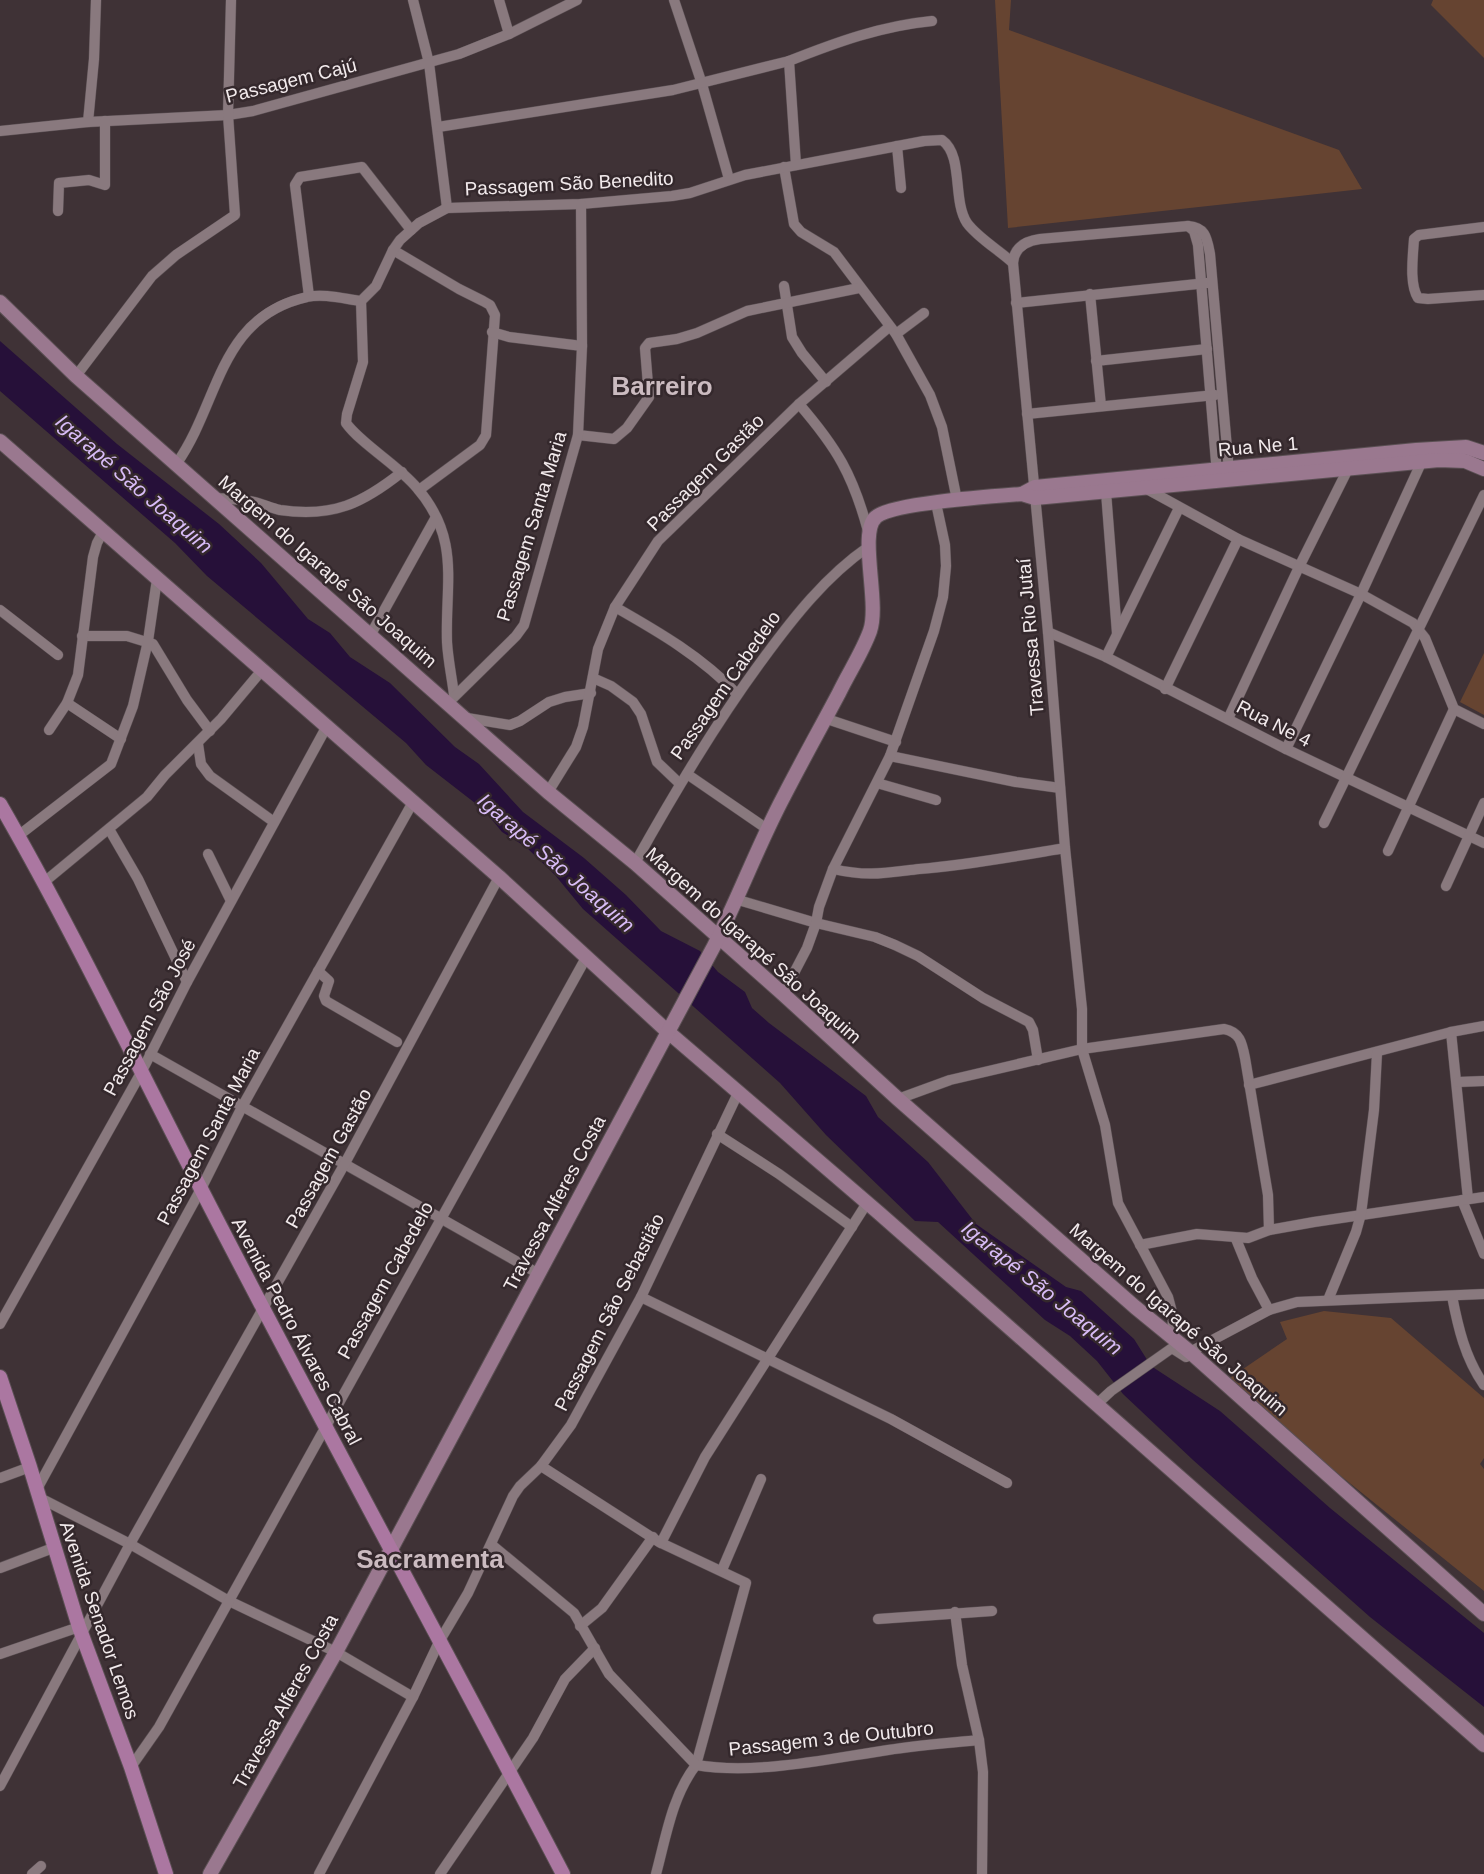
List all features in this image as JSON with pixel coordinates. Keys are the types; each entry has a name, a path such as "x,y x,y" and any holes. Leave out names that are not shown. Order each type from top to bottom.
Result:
{"main road":[{"name":"Avenida Pedro Álvares Cabral","path":"0,804 142,1071 389,1549 563,1874"},
{"name":"Avenida Senador Lemos","path":"0,1377 80,1632 131,1767 166,1874"}],"street":[{"path":"89,122 96,0"},
{"path":"76,376 152,276 176,255 233,218 236,211 228,115 231,0"},
{"path":"413,0 429,63 447,208"},
{"path":"499,0 509,34"},
{"name":"Passagem Cajú","path":"0,131 89,122 228,115 283,104 459,54 509,34 577,0"},
{"path":"674,0 729,179"},
{"path":"438,127 702,84 789,61 863,33 899,24 932,21"},
{"path":"789,61 796,164"},
{"path":"58,211 59,183 89,180 105,185 106,121"},
{"name":"Passagem São Benedito","path":"360,301 376,286 393,250 411,229 435,212 447,208 581,204 672,196 690,193 729,179 796,164 935,139 942,140 951,149 962,212 967,223 1013,263"},
{"path":"897,146 901,188"},
{"path":"309,296 295,185 300,177 362,167 411,229"},
{"path":"784,167 794,224 801,232 834,252 892,331 938,411 957,500"},
{"name":"Passagem Santa Maria","path":"451,699 524,625 578,435 582,346 581,204"},
{"path":"1188,226 1194,230 1196,237 1210,345 1222,395 1223,474"},
{"path":"1013,263 1014,254 1031,240 1199,227 1206,235 1213,282 1211,396 1223,474"},
{"path":"1484,227 1419,235 1413,239 1416,295 1422,299 1484,295"},
{"path":"393,250 490,305 495,314 486,435 480,445 419,490"},
{"name":"Travessa Rio Jutaí","path":"1013,263 1027,414 1031,493 1048,632 1065,848 1083,1009 1082,1049 1105,1125 1118,1203 1172,1308 1172,1337"},
{"path":"1016,303 1213,282"},
{"path":"784,286 792,337 802,354 826,382"},
{"path":"578,435 614,439 627,428 650,393 645,348 648,344 677,339 747,311 859,288"},
{"path":"1090,295 1101,406"},
{"path":"177,463 195,434 215,383 234,346 260,320 274,310 309,296 360,301 363,362 346,423 419,490 436,517 446,542 449,561 447,645 451,699"},
{"name":"Margem do Igarapé São Joaquim","path":"0,302 76,376 371,634 451,699 465,717 548,792 635,863 716,942 783,994 898,1099 1203,1363 1484,1614"},
{"name":"Passagem Gastão","path":"548,792 576,747 591,693 598,649 615,607 658,541 799,404 892,331 924,313"},
{"path":"492,332 528,340 582,346"},
{"path":"1096,361 1210,345"},
{"path":"1027,414 1222,395"},
{"path":"799,404 841,460 857,492 868,531"},
{"path":"0,441 263,668 738,1091 1484,1745"},
{"name":"Rua Ne 1","path":"1031,493 1453,448 1466,447 1484,453"},
{"path":"1286,749 1362,594 1422,461"},
{"name":"Rua Ne 1","path":"1031,493 1106,492 1223,474 1349,469 1422,461 1465,461 1484,469"},
{"path":"1228,719 1299,567 1349,469"},
{"path":"215,498 250,501 291,511 340,508 353,505 379,490 402,472"},
{"path":"1144,488 1238,539 1362,594 1407,619 1420,629 1454,709 1484,723"},
{"path":"1106,492 1117,633"},
{"path":"868,531 878,515 899,508 1031,493"},
{"path":"1324,823 1484,495"},
{"path":"783,994 807,948 816,923 818,907 833,869 896,742 934,631 943,597 946,566 945,545 936,503"},
{"path":"1106,657 1179,508"},
{"path":"371,634 436,517"},
{"path":"49,730 67,703 78,675 93,557 104,530"},
{"name":"Travessa Alferes Costa","path":"210,1874 335,1652 716,942 767,829 860,653 874,617 868,531"},
{"path":"1165,689 1238,539"},
{"name":"Passagem Cabedelo","path":"635,863 679,783 737,694 802,609 847,562 868,547"},
{"path":"18,836 107,769 115,757 132,706 148,641 157,579"},
{"path":"615,607 667,636 725,681 737,694"},
{"path":"0,610 58,655"},
{"name":"Rua Ne 4","path":"1048,632 1106,657 1286,749 1484,843"},
{"path":"82,636 127,636 148,641 158,650 187,700 210,731"},
{"path":"43,883 142,802 210,731 263,668"},
{"path":"593,678 611,686 633,702 641,714 657,762 679,783"},
{"path":"465,717 510,725 520,722 549,702 565,696 591,693"},
{"path":"67,703 121,739"},
{"path":"1388,851 1454,709"},
{"path":"827,719 896,742"},
{"name":"Passagem São José","path":"0,1324 142,1071 187,982 327,726"},
{"path":"198,744 201,764 210,776 274,822"},
{"path":"890,756 1016,782 1060,788"},
{"path":"687,774 767,829"},
{"path":"877,783 936,800"},
{"name":"Passagem Santa Maria","path":"38,1493 242,1107 413,802"},
{"path":"1446,886 1484,803"},
{"path":"109,829 138,879 187,982"},
{"path":"833,869 881,875 966,865 1065,848"},
{"path":"208,854 231,901"},
{"name":"Passagem Gastão","path":"0,1786 80,1632 344,1165 499,877"},
{"path":"735,899 874,937 918,956 983,998 1024,1019 1033,1030 1038,1060"},
{"name":"Passagem Cabedelo","path":"131,1767 159,1727 587,956"},
{"path":"318,971 329,981 324,996 326,1001 397,1042"},
{"path":"1249,1085 1451,1032 1484,1026"},
{"path":"898,1099 950,1080 1082,1049 1224,1028 1236,1032 1249,1085 1268,1195 1269,1230"},
{"path":"1451,1032 1458,1082 1465,1200 1484,1254"},
{"path":"1328,1300 1361,1214 1374,1110 1377,1053"},
{"path":"150,1054 539,1274"},
{"path":"1458,1082 1484,1081"},
{"name":"Passagem São Sebastião","path":"319,1874 413,1697 439,1642 468,1593 513,1496 541,1466 571,1425 640,1297 738,1091"},
{"path":"717,1134 790,1181 852,1227"},
{"path":"1140,1245 1197,1234 1236,1238 1259,1235 1269,1230 1361,1214 1484,1197"},
{"path":"580,1626 602,1608 657,1540 705,1457 867,1203"},
{"path":"1236,1238 1252,1278 1269,1310"},
{"path":"1190,1352 1269,1310 1297,1302 1484,1294"},
{"path":"1452,1296 1460,1336 1484,1384"},
{"path":"640,1297 891,1419 1007,1483"},
{"path":"1097,1404 1172,1348 1198,1367 1203,1363"},
{"path":"541,1466 657,1540 746,1583 696,1765 687,1776 673,1810 656,1874"},
{"path":"0,1478 30,1467"},
{"path":"722,1570 761,1479"},
{"path":"38,1493 229,1601 335,1652 413,1697"},
{"path":"492,1545 574,1613 609,1674 696,1765"},
{"path":"0,1568 53,1548"},
{"path":"878,1619 992,1611"},
{"path":"955,1612 962,1665 983,1772 982,1874"},
{"path":"0,1654 80,1632"},
{"path":"440,1874 533,1738 565,1679 595,1648"},
{"name":"Passagem 3 de Outubro","path":"696,1765 713,1768 760,1766 825,1760 924,1745 979,1741"},
{"path":"32,1874 41,1866"}],"shaded area":[{"path":"995,0 1011,0 1009,30 1339,150 1362,189 1008,228"},
{"path":"1433,0 1484,0 1484,58 1431,5"},
{"path":"1484,653 1484,715 1460,702"},
{"path":"1324,1311 1391,1318 1484,1398 1484,1458 1480,1464 1484,1469 1484,1591 1224,1382 1287,1339 1280,1322"}],"water":[{"name":"Igarapé São Joaquim","path":"0,341 117,444 219,524 261,563 308,619 330,633 350,657 390,683 455,747 479,764 523,812 584,858 661,931 700,951 718,972 745,992 752,1008 769,1023 866,1096 878,1117 928,1162 976,1224 1066,1287 1081,1291 1134,1339 1151,1366 1220,1411 1330,1508 1484,1633 1484,1707 1370,1617 1193,1460 1123,1394 1097,1361 1070,1336 1045,1320 938,1222 915,1221 826,1135 780,1083 583,909 555,875 526,847 502,832 484,810 426,765 406,743 207,576 175,543 0,391"}],"district":[{"name":"Barreiro","path":"662,386"},
{"name":"Sacramenta","path":"430,1559"}]}
